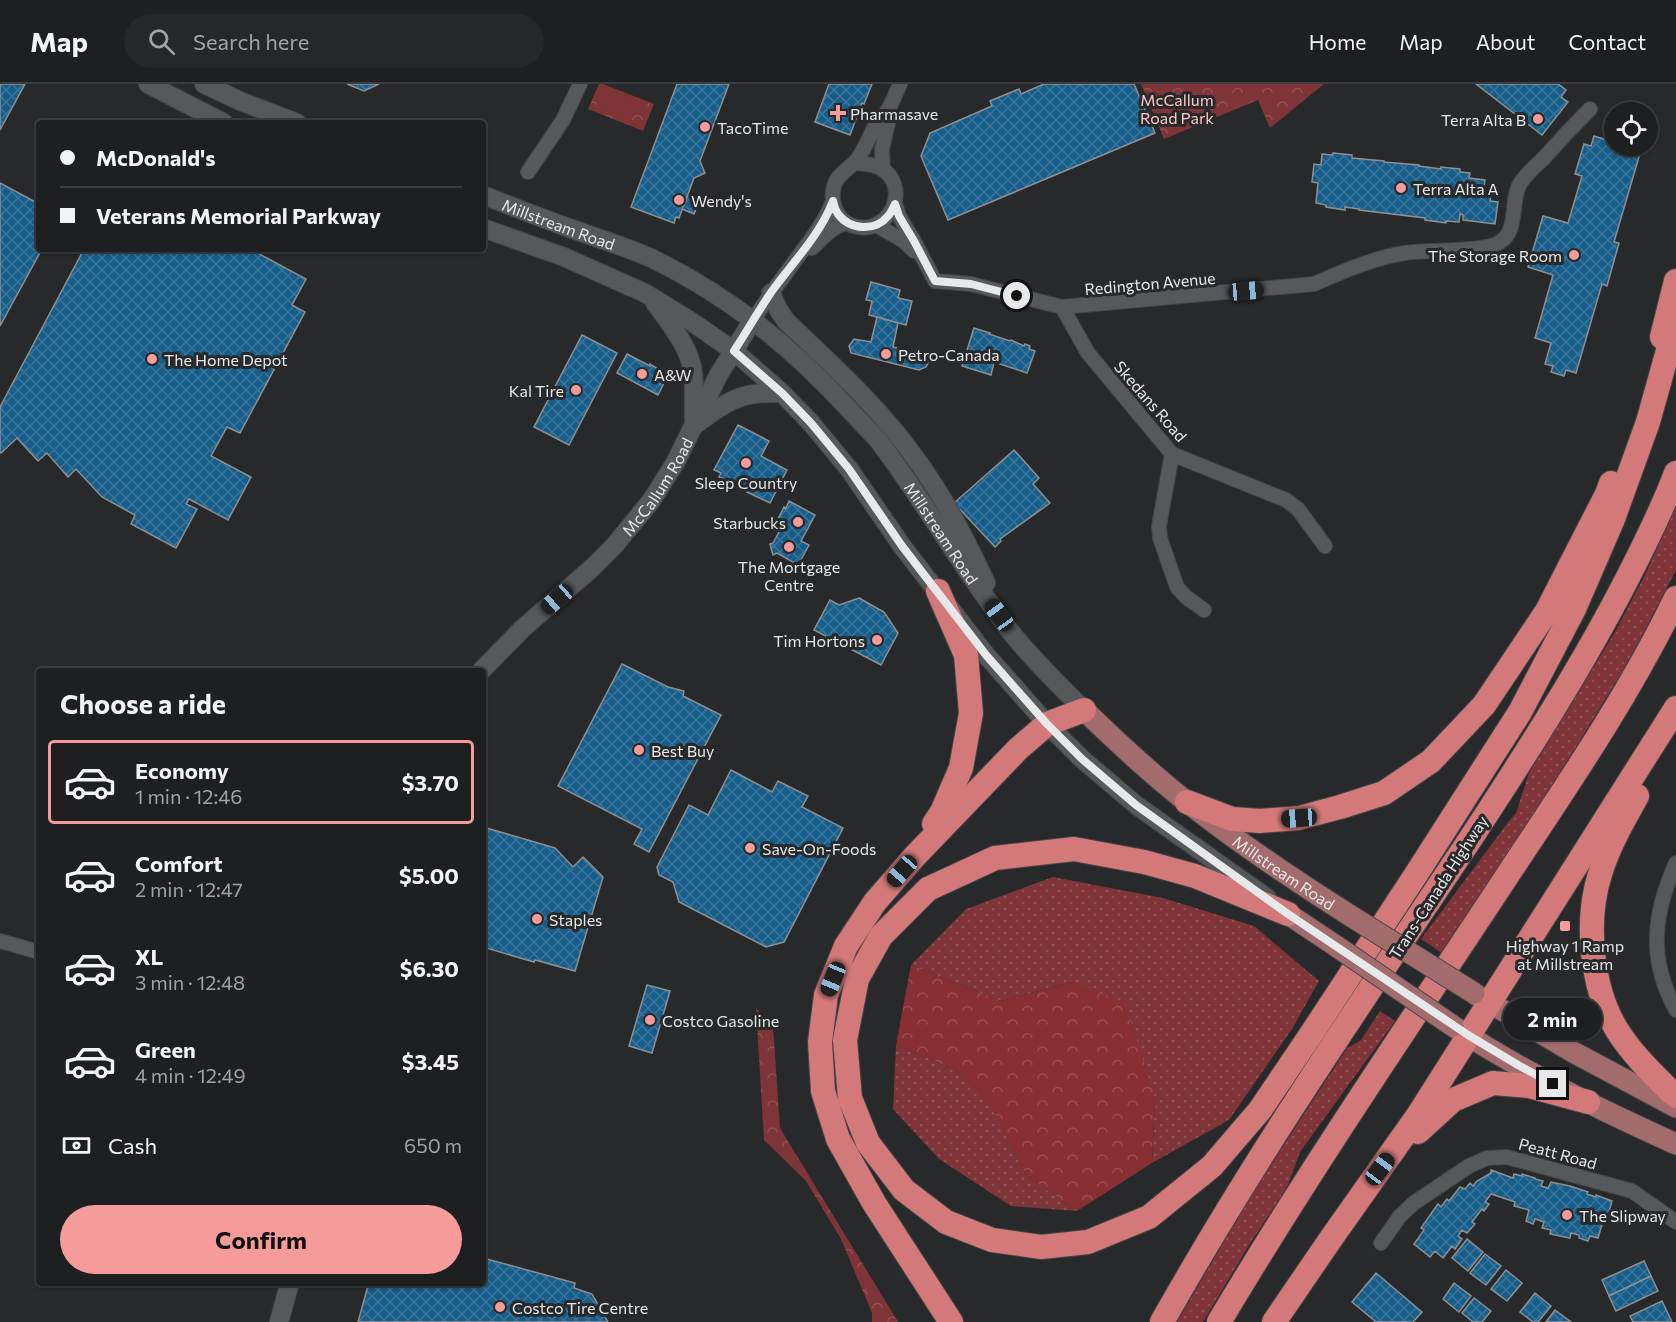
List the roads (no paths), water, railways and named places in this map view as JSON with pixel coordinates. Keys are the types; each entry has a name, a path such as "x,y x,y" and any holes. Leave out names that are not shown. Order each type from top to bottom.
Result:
{"highway":[{"path":"1187,802 1232,819 1260,821 1299,818 1384,793 1431,761 1484,705 1547,610 1607,494 1653,371 1676,281"},
{"path":"1288,914 1195,876 1074,849 995,858 928,889 881,936 857,979 845,1040 850,1098 868,1143 904,1190 946,1222 992,1240 1041,1246 1088,1242 1149,1217 1212,1166 1260,1110 1312,1034 1520,712 1574,609 1613,519 1648,422 1676,322"},
{"name":"Trans-Canada Highway","path":"1162,1322 1242,1185 1554,708 1638,558 1676,472"},
{"path":"915,856 942,812 961,768 971,712 966,655 938,591"},
{"path":"1219,1322 1301,1188 1593,745 1642,663 1676,598"},
{"path":"1274,1322 1419,1114 1461,1031 1676,708"},
{"path":"951,1322 874,1203 838,1139 823,1091 820,1042 826,995 851,937 875,902 915,856 1018,749 1047,724 1084,710"},
{"path":"1676,733 1617,833 1599,875 1592,909 1593,955 1602,996 1616,1028 1634,1054 1676,1096"},
{"path":"1380,1169 1453,1100 1493,1083 1529,1086 1588,1102"}],"main road":[{"path":"148,84 218,120"},
{"path":"204,84 289,120"},
{"name":"Millstream Road","path":"486,196 620,245 654,260 695,282 753,320 824,382 876,439 929,512 1011,633 1053,679 1116,741 1187,802 1249,848 1354,918 1482,998 1573,1052 1676,1107"},
{"name":"Millstream Road","path":"486,229 564,256 649,296 734,351 782,393 811,423 849,469 902,546 986,655 1047,724 1082,759 1136,805 1288,914 1461,1031 1518,1065 1588,1102 1676,1144"},
{"path":"771,292 786,321 862,394 913,454 955,519 1011,633"},
{"path":"649,296 674,329 690,359 693,373 694,426"},
{"name":"McCallum Road","path":"484,668 522,629 592,568 631,527 675,463 719,374 753,320"},
{"path":"694,426 723,405 739,398 754,394 782,393"},
{"path":"279,1322 289,1286"}],"street":[{"path":"528,172 562,120 580,84"},
{"path":"855,163 871,164 883,170 890,177 896,194 895,204 888,217 866,228 847,223 837,213 833,201 834,185 843,171 855,163 878,121 886,113 900,84"},
{"name":"Redington Avenue","path":"895,204 899,216 935,281 971,284 1062,307 1314,284 1352,267 1382,258 1418,251 1482,248 1501,242 1510,229 1515,198 1521,182 1590,109"},
{"path":"883,170 882,150 888,123 886,113"},
{"name":"McCallum Road","path":"753,320 820,227 833,201"},
{"name":"McCallum Road","path":"790,268 831,230 840,224 847,223"},
{"name":"Redington Avenue","path":"876,225 904,241 929,268"},
{"name":"Skedans Road","path":"1062,307 1088,353 1172,454 1286,500 1298,509 1325,546"},
{"path":"1172,454 1159,526 1160,538 1177,587 1204,610"},
{"path":"1676,863 1668,880 1659,912 1656,935 1657,958 1662,980 1676,1010"},
{"path":"0,940 36,951"},
{"name":"Peatt Road","path":"1381,1243 1400,1216 1414,1203 1469,1166 1487,1158 1507,1157 1632,1191 1676,1222"}],"place":[{"name":"Pharmasave","path":"838,113"},
{"name":"Terra Alta B","path":"1538,119"},
{"name":"TacoTime","path":"705,127"},
{"name":"Terra Alta A","path":"1401,188"},
{"name":"Wendy's","path":"679,200"},
{"name":"The Storage Room","path":"1574,255"},
{"name":"Petro-Canada","path":"886,354"},
{"name":"The Home Depot","path":"152,359"},
{"name":"A&W","path":"642,374"},
{"name":"Kal Tire","path":"576,390"},
{"name":"Sleep Country","path":"746,463"},
{"name":"Starbucks","path":"798,522"},
{"name":"The Mortgage Centre","path":"789,547"},
{"name":"Tim Hortons","path":"877,640"},
{"name":"Best Buy","path":"639,750"},
{"name":"Save-On-Foods","path":"750,848"},
{"name":"Staples","path":"537,919"},
{"name":"Highway 1 Ramp at Millstream","path":"1565,926"},
{"name":"Costco Gasoline","path":"650,1020"},
{"name":"The Slipway","path":"1567,1215"},
{"name":"Costco Tire Centre","path":"500,1307"}],"park label":[{"name":"McCallum Road Park","path":"1177,108"}]}
